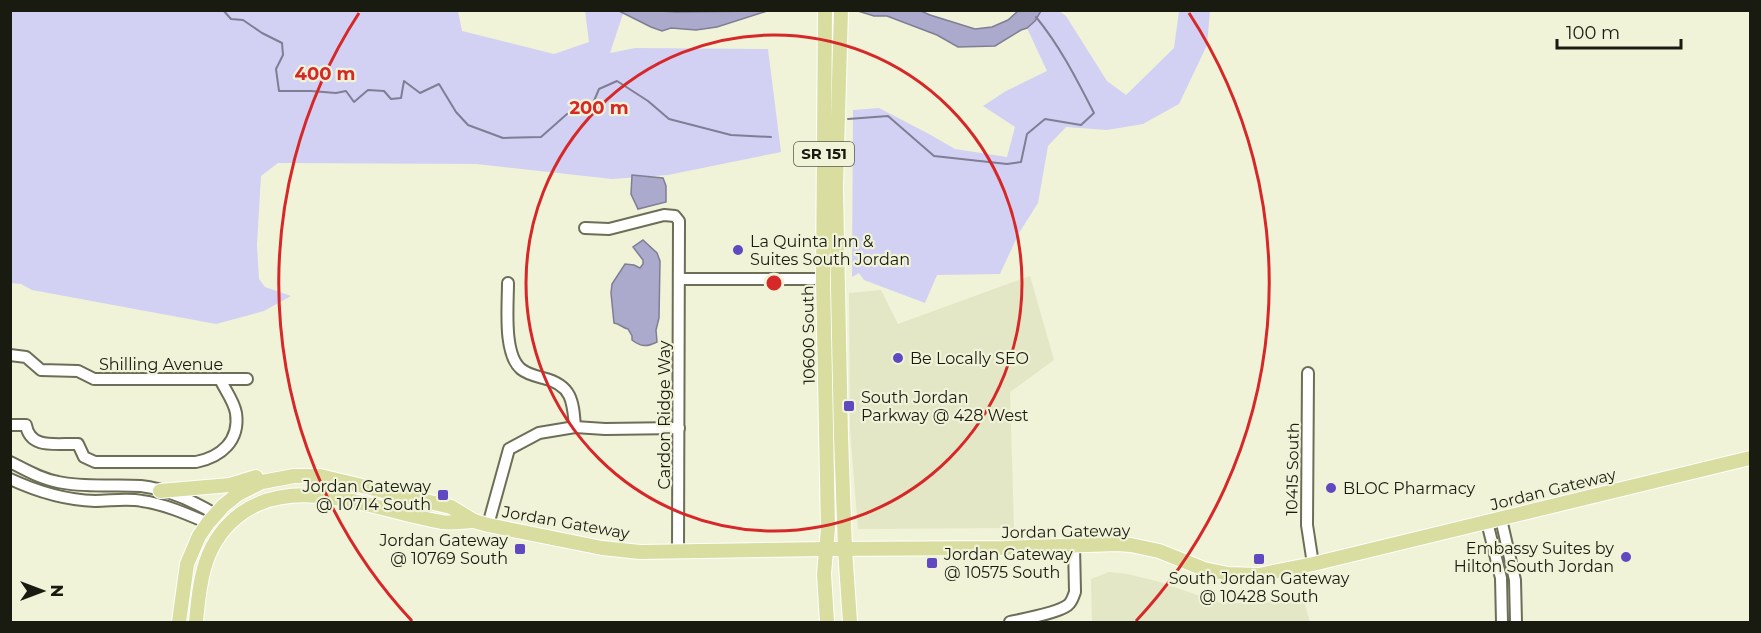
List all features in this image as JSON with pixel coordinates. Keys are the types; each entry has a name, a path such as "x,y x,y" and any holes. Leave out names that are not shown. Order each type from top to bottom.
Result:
{"main road":[{"name":"10600 South","path":"825,10 823,279 828,523 824,574 827,622"},
{"name":"10600 South","path":"841,10 836,188 841,436 850,622"},
{"name":"Jordan Gateway","path":"179,622 187,564 199,536 238,494 262,482 294,476 321,476 451,507 474,521 488,525 602,548 640,552 1005,548 1117,544 1140,546 1204,569 1238,575 1269,574 1313,564 1750,458"},
{"path":"160,491 230,485 287,468 324,469 346,482"},
{"path":"200,585 197,568 216,527 213,519 255,496 282,488 298,485 319,495"},
{"name":"Jordan Gateway","path":"196,622 204,566 215,542 234,518 268,499 295,494 319,495 445,523 474,521"}],"street":[{"name":"Cardon Ridge Way","path":"585,228 609,228 664,215 675,216 680,221 678,552"},
{"path":"680,279 823,279"},
{"path":"508,284 508,340 514,357 521,369 565,387 573,401 575,427"},
{"name":"Shilling Avenue","path":"10,355 26,357 41,370 78,371 94,379 247,379"},
{"name":"10415 South","path":"1308,373 1307,525 1313,564"},
{"path":"10,425 26,425 29,437 37,442 78,444 84,457 95,462 196,462 220,453 234,434 236,411 220,379"},
{"path":"488,525 509,449 539,433 575,427 680,428"},
{"path":"10,462 57,482 96,487 142,486 160,491 192,501 213,519"},
{"path":"10,478 51,496 96,501 141,500 213,519"},
{"path":"1494,521 1501,578 1502,622"},
{"path":"1494,521 1515,580 1516,622"},
{"path":"1010,622 1055,611 1069,604 1075,592 1074,546"}],"shaded area":[{"path":"10,11 458,11 462,31 554,54 589,42 585,11 619,11 623,14 610,53 635,48 768,49 781,152 668,175 612,179 476,164 278,163 261,176 257,245 259,279 265,287 291,296 264,311 216,324 32,290 21,284 11,283"},
{"path":"619,11 767,11 717,27 696,30 671,28 662,31"},
{"path":"858,11 921,11 975,29 992,27 1008,20 1018,11 1041,11 1027,28 995,46 958,47 937,35 887,16 874,16"},
{"path":"1040,11 1059,11 1066,16 1107,81 1126,95 1174,48 1179,11 1210,11 1207,45 1179,104 1143,124 1107,130 1066,127 1048,146 1038,203 1019,233 1000,274 937,275 925,303 864,280 859,273 852,277 853,110 879,108 955,149 1007,157 1015,127 983,106 1006,91 1047,71 1027,28"},
{"path":"632,175 663,178 666,186 666,202 638,209 631,194"},
{"path":"643,240 657,253 660,261 657,342 644,346 632,340 628,329 614,323 611,293 612,284 625,264 640,268 643,264 643,260 633,247"},
{"path":"1030,276 1054,360 1010,392 1014,528 858,529 850,430 849,293 881,290 898,324"},
{"path":"1109,572 1156,581 1221,603 1265,603 1302,595 1310,622 1092,622 1091,579"}],"waterway":[{"path":"223,10 231,19 243,20 282,43 283,55 276,69 279,91 336,93 346,91 354,102 368,90 384,91 391,99 401,98 404,81 420,93 439,84 456,112 468,125 503,138 541,137 567,114 591,108 599,89 617,81 648,101 669,119 731,135 771,137"},
{"path":"848,119 888,116 934,156 1007,164 1021,162 1027,134 1045,119 1081,125 1094,113 1060,51 1036,17"}],"place":[{"name":"La Quinta Inn & Suites South Jordan","path":"738,250"},
{"name":"Be Locally SEO","path":"898,358"},
{"name":"South Jordan Parkway @ 428 West","path":"849,406"},
{"name":"BLOC Pharmacy","path":"1331,488"},
{"name":"Jordan Gateway @ 10714 South","path":"443,495"},
{"name":"Jordan Gateway @ 10769 South","path":"520,549"},
{"name":"Embassy Suites by Hilton South Jordan","path":"1626,557"},
{"name":"South Jordan Gateway @ 10428 South","path":"1259,559"},
{"name":"Jordan Gateway @ 10575 South","path":"932,563"}]}
